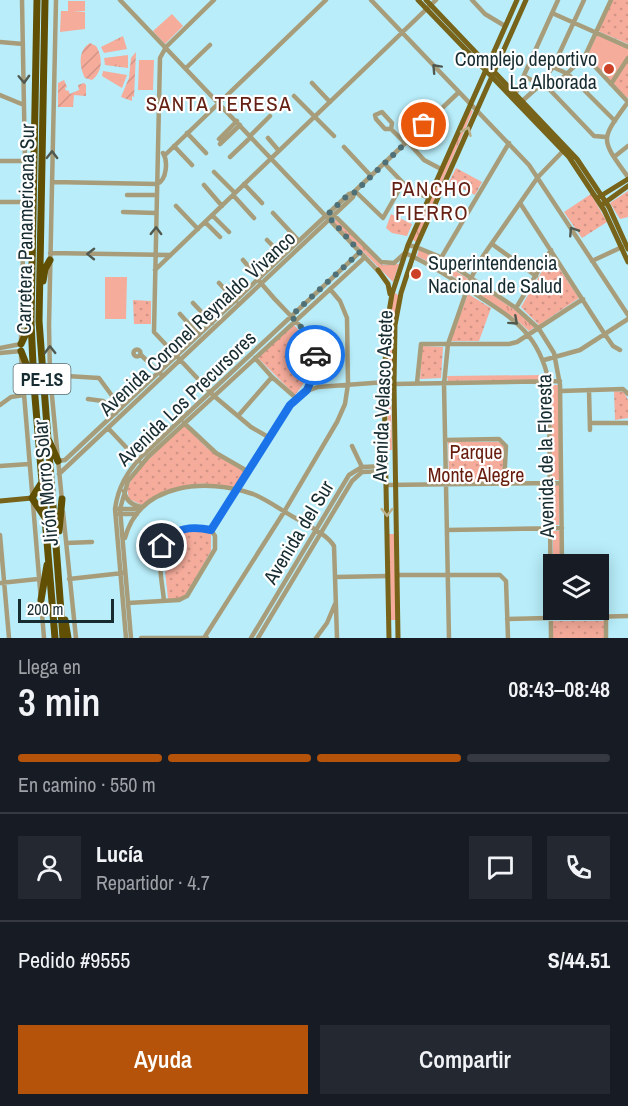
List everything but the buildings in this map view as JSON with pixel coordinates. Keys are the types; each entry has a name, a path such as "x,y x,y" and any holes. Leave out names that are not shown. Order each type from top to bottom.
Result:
{"highway":[{"name":"Carretera Panamericana Sur","path":"37,0 31,322 34,386 55,638"},
{"name":"Carretera Panamericana Sur","path":"45,0 39,310 63,638"},
{"path":"39,310 44,272 50,256"},
{"path":"31,322 21,347 34,386"},
{"path":"47,436 61,461"},
{"path":"42,483 32,498 45,518"},
{"path":"62,499 58,521 60,567 58,582 68,638"},
{"path":"40,600 49,556"}],"main road":[{"path":"418,0 427,5 565,149 600,197 626,247 628,262"},
{"path":"517,0 525,2"},
{"name":"Avenida Velasco Astete","path":"389,638 384,384 387,324 394,286 428,198 517,0"},
{"name":"Avenida Velasco Astete","path":"398,638 394,384 395,325 402,289 412,256 525,2"},
{"path":"513,8 521,12"},
{"path":"493,75 515,95 520,103"},
{"path":"600,197 628,178"},
{"path":"603,203 628,186"},
{"path":"378,270 389,286 391,301"},
{"path":"386,451 394,451"},
{"path":"0,501 32,498"},
{"path":"387,532 396,532"},
{"path":"389,622 398,622"}],"street":[{"path":"22,0 25,161 21,347 44,638"},
{"name":"Jirón Morro Solar","path":"56,0 50,256 50,375 61,461 59,474 76,638"},
{"path":"120,0 272,158 330,216 381,262 394,263 405,253"},
{"path":"214,0 166,47 160,58 154,332 213,394 238,416 270,438"},
{"path":"52,182 157,184 162,182 165,154 326,0"},
{"path":"371,0 509,143 538,177 628,317 580,350 544,360"},
{"path":"155,270 315,117 427,5 436,0"},
{"path":"515,95 558,0"},
{"path":"520,103 541,83 553,67 584,0"},
{"path":"550,90 585,56 610,0"},
{"path":"476,2 492,19 505,26"},
{"path":"552,13 628,47"},
{"path":"0,42 22,45"},
{"path":"186,68 210,45"},
{"path":"585,56 628,102 606,137 608,149 628,178"},
{"path":"611,84 628,58"},
{"path":"553,67 568,74 615,121"},
{"path":"524,76 541,83 550,90 594,136 606,137"},
{"path":"312,83 330,102"},
{"name":"Avenida Coronel Reynaldo Vivanco","path":"178,358 199,335 219,320 236,301 330,216 349,194 354,192 459,92"},
{"path":"0,95 24,105"},
{"path":"294,96 334,136"},
{"path":"230,157 270,116"},
{"path":"220,141 238,123"},
{"path":"391,129 424,160 441,169"},
{"path":"187,133 206,153"},
{"path":"268,138 279,151"},
{"path":"441,258 509,143"},
{"path":"174,146 192,165"},
{"path":"614,157 628,146"},
{"path":"344,147 371,176"},
{"path":"449,638 444,384 448,344 471,278 538,177 565,149"},
{"path":"157,152 165,154"},
{"path":"0,161 25,161"},
{"path":"384,163 403,183 428,198"},
{"path":"214,172 254,218"},
{"path":"354,192 383,218 403,183"},
{"path":"244,184 262,203"},
{"path":"204,185 222,206"},
{"path":"127,195 156,195"},
{"path":"0,201 24,202"},
{"path":"520,203 604,333 613,346 620,351"},
{"path":"176,206 198,229"},
{"path":"123,212 156,213"},
{"path":"273,213 299,241"},
{"path":"212,215 229,232"},
{"path":"330,216 360,252 397,289 402,289"},
{"name":"Avenida Coronel Reynaldo Vivanco","path":"59,474 283,256 330,216"},
{"path":"205,222 220,237"},
{"path":"267,240 283,256"},
{"path":"492,244 536,276"},
{"name":"Avenida de la Floresta","path":"408,245 441,258 516,308 539,329 556,357 561,391 562,554"},
{"path":"592,261 626,247"},
{"path":"516,308 551,250"},
{"name":"Avenida Los Precursores","path":"123,573 123,545 118,512 124,490 140,462 184,423 291,316 360,252"},
{"name":"Avenida de la Floresta","path":"405,253 446,274 512,318 529,335 544,360 549,382 550,554"},
{"path":"50,256 170,255"},
{"name":"Avenida Los Precursores","path":"131,638 118,512 122,481 213,394 365,257"},
{"path":"243,260 259,281 306,331 313,345 315,368 310,387"},
{"path":"219,283 236,301"},
{"path":"141,638 206,638 337,422 345,404 348,384 348,318 340,301 330,289"},
{"path":"417,384 420,344 509,344 539,329 583,298"},
{"path":"194,303 212,323"},
{"path":"180,314 199,335"},
{"path":"0,348 21,347"},
{"path":"0,353 21,347"},
{"path":"141,355 161,374"},
{"path":"255,358 296,398"},
{"name":"Avenida Coronel Reynaldo Vivanco","path":"61,461 161,374"},
{"path":"50,375 99,378 121,408"},
{"path":"238,416 272,377"},
{"path":"211,530 296,398 310,387 348,384 560,381"},
{"path":"561,391 623,389 628,394"},
{"path":"589,390 590,430"},
{"path":"0,405 11,398 24,395"},
{"path":"88,399 103,401 116,412"},
{"path":"590,423 626,422"},
{"path":"184,423 216,453 249,472"},
{"path":"108,428 140,462"},
{"path":"446,440 499,439 504,442 506,446 504,484"},
{"path":"352,446 362,467 386,468"},
{"path":"61,461 65,468"},
{"path":"0,466 29,464"},
{"name":"Avenida del Sur","path":"258,638 349,475 362,467"},
{"name":"Avenida del Sur","path":"318,532 356,476 386,468"},
{"path":"386,485 561,483"},
{"path":"123,545 125,535 142,508 163,494 178,488 202,485 255,495 318,532 334,546 337,638"},
{"path":"124,490 128,500 142,508"},
{"path":"118,512 142,508"},
{"path":"118,512 137,514"},
{"path":"126,603 164,602 179,600 190,592 215,549 215,536 211,530 197,527 184,528 166,539 160,553 164,602"},
{"path":"447,530 562,528"},
{"path":"0,535 2,583 9,638"},
{"path":"66,543 92,542"},
{"path":"69,579 123,573"},
{"path":"397,575 500,575 506,581 508,638"},
{"path":"336,577 388,576"},
{"path":"2,583 38,579"},
{"path":"316,638 327,623 336,602"},
{"name":"Avenida Los Precursores","path":"126,603 126,638"},
{"name":"Avenida del Sur","path":"251,638 275,604"},
{"path":"609,617 628,616"},
{"path":"507,618 543,618"},
{"name":"Avenida de la Floresta","path":"551,620 551,638"},
{"path":"606,620 606,638"}],"green space":[{"path":"612,0 628,0 628,44 598,31"},
{"path":"68,1 85,1 85,11 73,11 85,12 85,29 60,32 61,11 68,11"},
{"path":"172,14 183,26 165,44 153,31"},
{"name":"Complejo deportivo La Alborada","path":"597,35 628,49 628,56 611,82 587,57"},
{"path":"123,36 127,49 104,53 101,47"},
{"path":"90,43 96,46 101,59 100,69 92,80 85,78 81,63 83,50"},
{"path":"136,52 132,101 121,97 129,78 131,58"},
{"path":"128,55 128,68 105,65 104,58"},
{"path":"139,60 154,60 153,90 138,90"},
{"path":"628,60 628,97 627,98 613,83"},
{"path":"103,71 127,75 122,88 102,76"},
{"path":"64,80 66,91 68,90 70,94 79,90 78,85 84,83 86,85 86,96 74,95 73,107 58,107 58,83"},
{"path":"469,108 473,111 416,242 412,239"},
{"path":"456,168 482,182 475,195 449,182"},
{"path":"628,191 628,217 620,219 610,203"},
{"path":"591,194 607,222 582,238 564,212"},
{"path":"391,214 412,224 407,236 392,233 386,228"},
{"path":"336,219 383,265 399,264 393,282 334,222"},
{"path":"419,249 468,279 466,286 445,270 417,256"},
{"path":"551,256 579,298 539,325 521,307"},
{"path":"105,277 127,277 126,319 105,319"},
{"path":"472,281 515,310 535,327 529,331 513,317 471,290 469,288"},
{"path":"394,292 399,296 394,326 391,378 386,378 389,325"},
{"path":"468,294 491,308 479,341 450,341"},
{"path":"133,300 151,301 151,324 134,324"},
{"path":"294,325 307,343 312,360 308,377 295,395 258,358"},
{"path":"422,346 443,347 441,378 420,379"},
{"path":"546,375 547,378 544,380 448,381 447,376"},
{"path":"551,385 559,385 559,480 552,480"},
{"path":"387,389 391,389 392,450 388,450"},
{"path":"614,391 624,392 628,400 628,418 615,420"},
{"path":"184,425 207,448 246,473 237,488 209,484 187,485 142,505 129,499 127,488 136,472"},
{"name":"Parque Monte Alegre","path":"448,442 498,442 502,444 504,447 503,482 449,483"},
{"path":"559,485 559,525 552,525 552,486"},
{"path":"189,530 211,533 211,551 185,596 179,599 168,599 165,568 167,550 172,542"},
{"path":"553,531 560,531 560,554 553,554"},
{"path":"389,534 394,534 396,620 391,620"},
{"path":"553,621 606,621 606,638 553,638"}],"way so far":[{"path":"315,355 310,337 291,316 360,252 327,215 349,194 354,193 424,125"}],"place":[{"name":"Complejo deportivo La Alborada","path":"609,69"},
{"name":"Superintendencia Nacional de Salud","path":"416,274"}],"district":[{"name":"SANTA TERESA","path":"219,103"},
{"name":"PANCHO FIERRO","path":"432,200"}],"route":[{"path":"162,546 166,539 184,528 197,527 211,530 290,405 307,390 315,368 315,355"}]}
